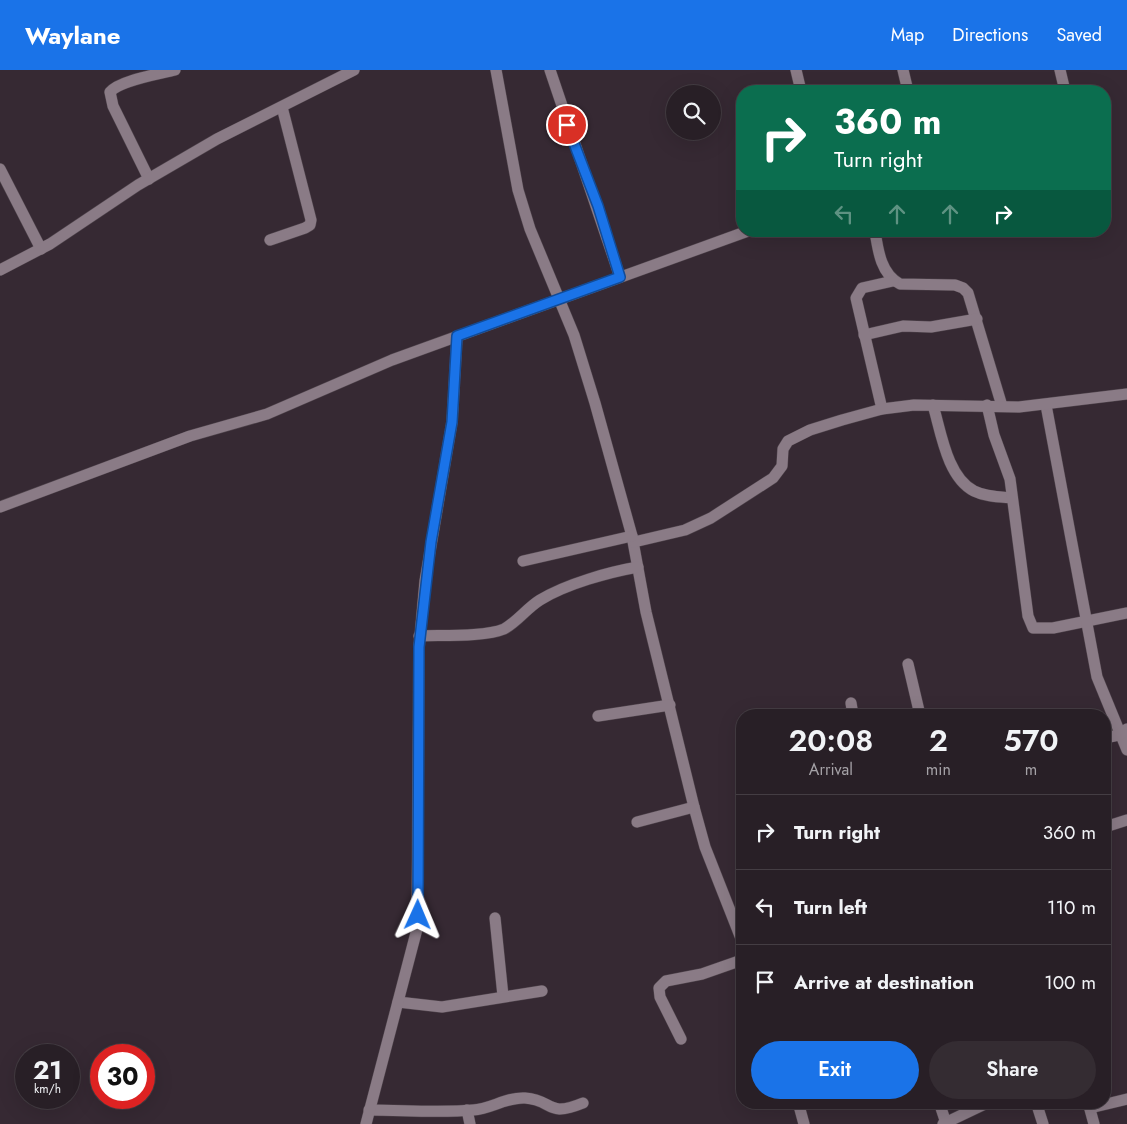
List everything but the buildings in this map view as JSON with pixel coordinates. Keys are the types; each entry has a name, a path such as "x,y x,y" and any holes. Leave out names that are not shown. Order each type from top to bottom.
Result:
{"street":[{"path":"150,178 113,106 110,92 113,88 135,80 175,70"},
{"path":"0,270 41,249 150,178 238,128 354,70"},
{"path":"496,70 518,190 530,229 560,299 584,366 633,539 646,612 694,807 705,847 736,926"},
{"path":"563,70 551,72 620,277"},
{"path":"796,70 800,85"},
{"path":"903,70 907,85"},
{"path":"1060,70 1064,85"},
{"path":"270,240 305,228 310,225 311,220 282,107"},
{"path":"0,169 41,249"},
{"path":"0,507 190,436 267,414 385,363 736,235"},
{"path":"876,237 883,267 894,281 900,284 955,285 963,288 971,300 1002,406"},
{"path":"882,409 856,304 858,292 867,287 894,281"},
{"path":"864,335 903,326 931,327 976,319"},
{"path":"366,1124 417,930 420,636 437,503 452,422 457,336"},
{"path":"523,561 633,539 669,534 698,525 773,478 782,466 783,448 788,441 810,430 882,409 914,405 1046,405 1127,394"},
{"path":"934,405 948,454 959,476 972,490 982,494 1012,498"},
{"path":"987,405 994,435 1008,472 1030,623 1034,628 1041,629 1127,613"},
{"path":"1046,405 1096,677 1123,732 1127,750"},
{"path":"420,636 486,633 504,629 528,609 551,594 607,573 638,566"},
{"path":"908,664 919,709"},
{"path":"598,716 670,706"},
{"path":"1111,736 1123,732"},
{"path":"637,822 694,807"},
{"path":"1111,825 1127,820"},
{"path":"495,918 503,996"},
{"path":"681,1039 660,997 660,988 666,982 702,974 736,962"},
{"path":"398,1002 442,1008 503,996 542,991"},
{"path":"369,1110 467,1110 525,1098 556,1110 566,1110 583,1104"},
{"path":"1111,1101 1127,1098"},
{"path":"800,1109 804,1124"},
{"path":"941,1109 944,1123 963,1120 979,1109"},
{"path":"1038,1109 1043,1124"},
{"path":"1090,1109 1094,1124"},
{"path":"467,1110 470,1124"}],"route":[{"path":"418,915 417,715 421,616 437,503 452,422 457,336 620,277 598,206 567,125"}]}
